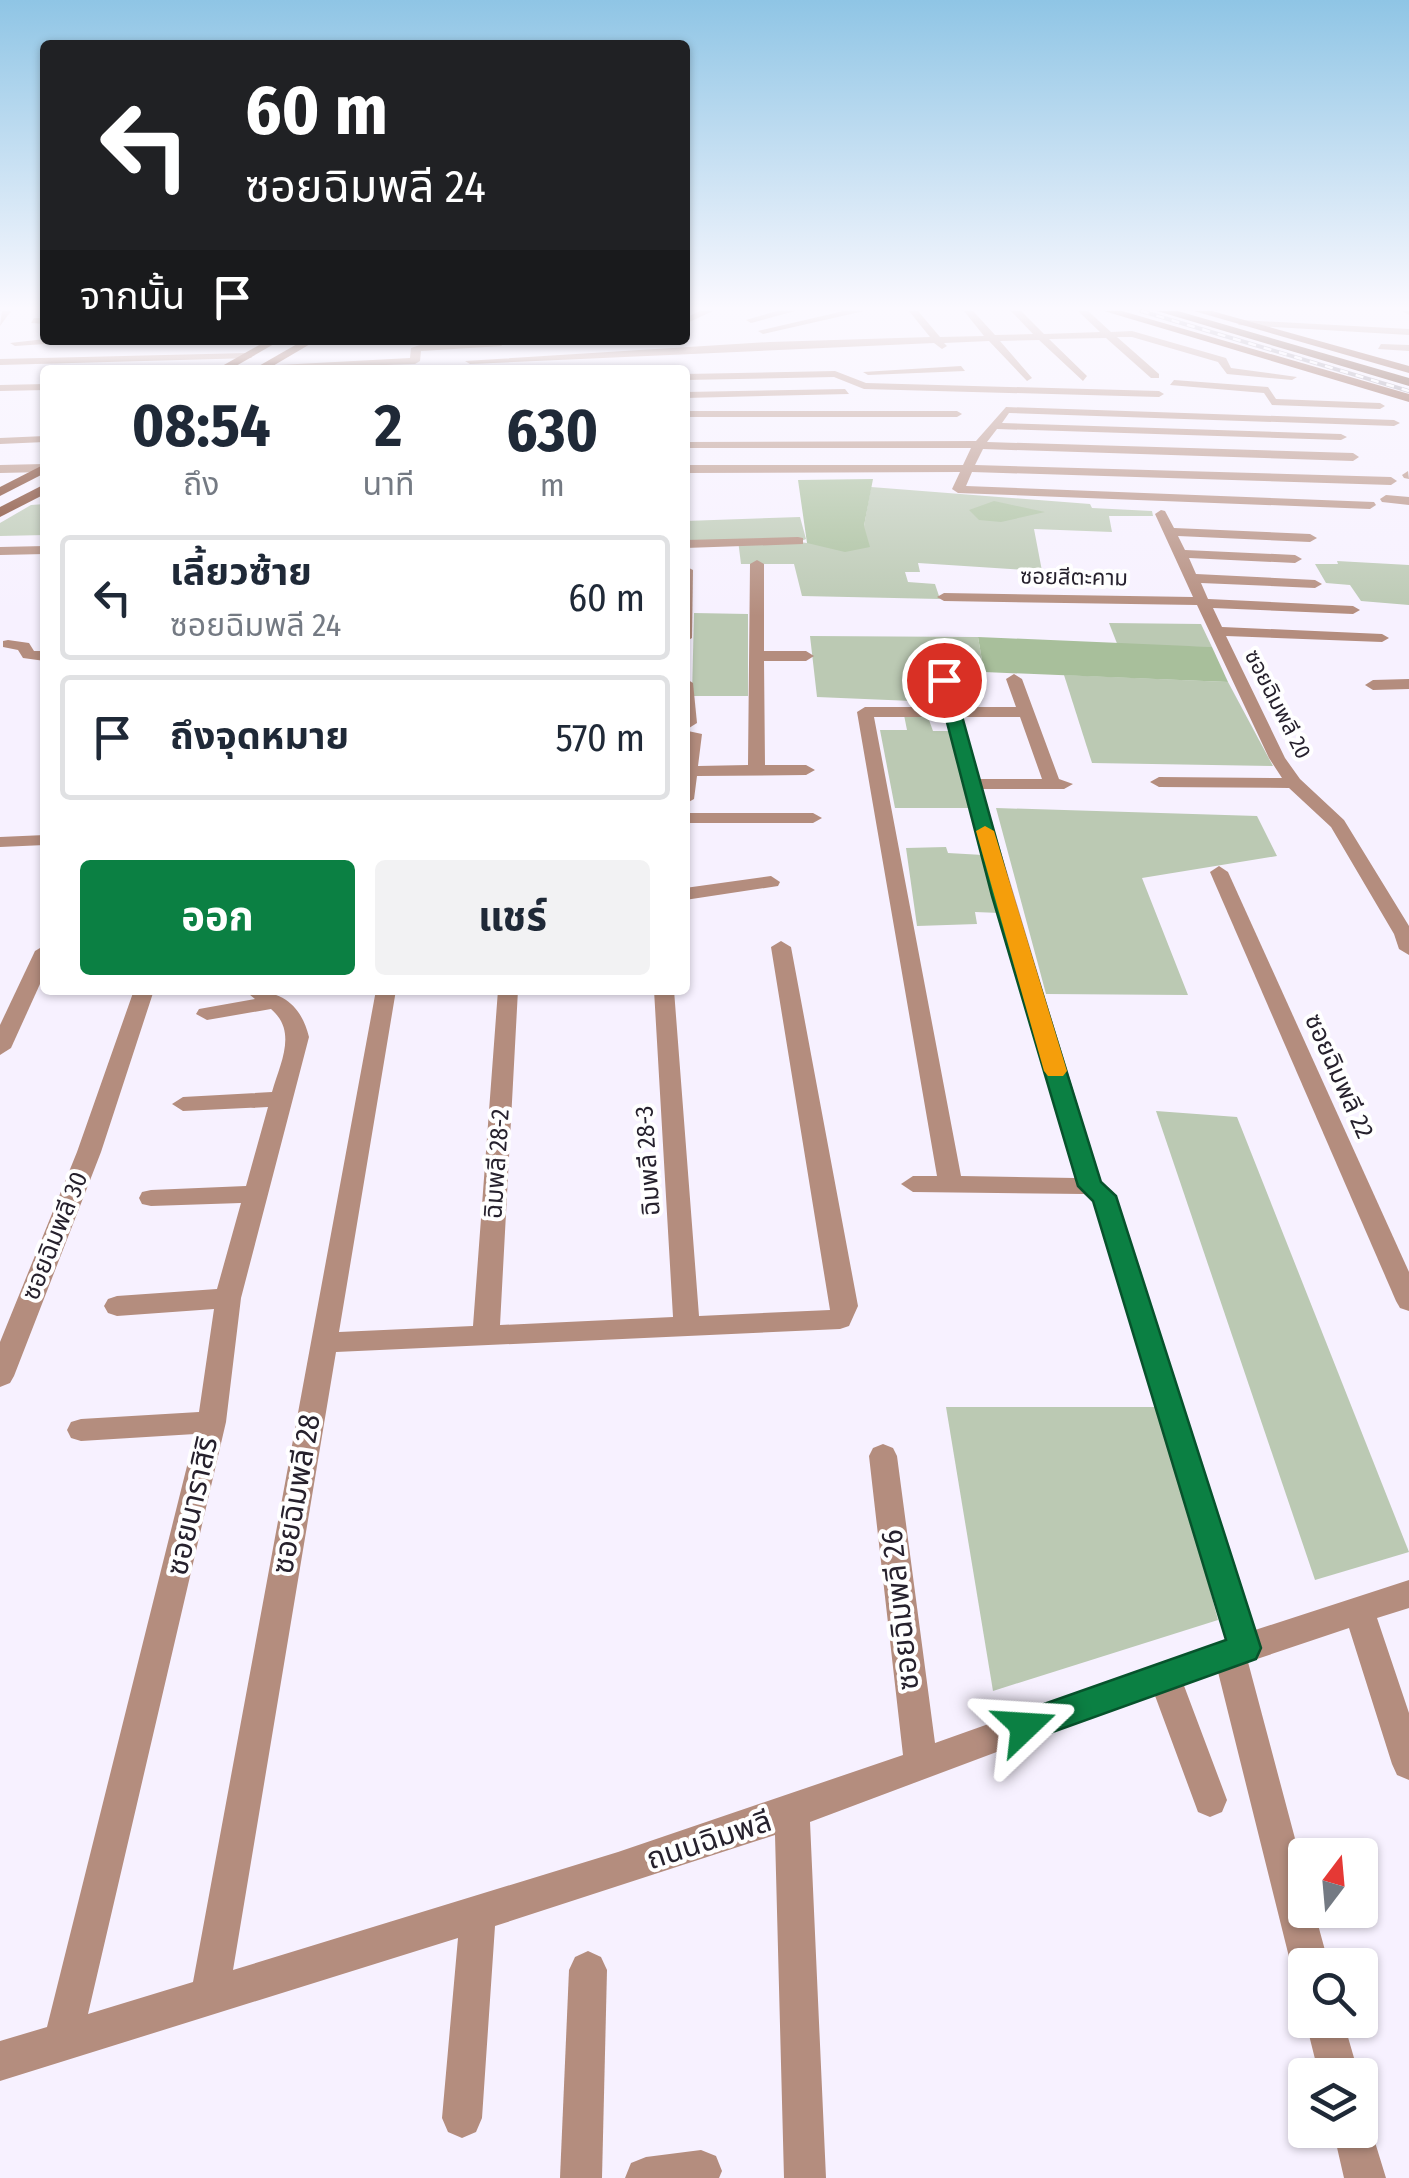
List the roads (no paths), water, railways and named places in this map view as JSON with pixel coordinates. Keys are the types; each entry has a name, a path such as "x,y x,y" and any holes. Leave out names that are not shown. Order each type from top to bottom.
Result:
{"main road":[{"path":"0,492 40,471"},
{"path":"0,513 40,491"}],"street":[{"path":"738,413 742,444"},
{"path":"1004,413 979,444 959,484 961,490 1051,498 1189,498 1370,506"},
{"path":"1081,413 1394,423"},
{"path":"1343,413 1348,421"},
{"path":"690,414 957,414"},
{"path":"1205,417 1218,453 1243,500"},
{"path":"993,426 1358,437"},
{"path":"0,441 40,439"},
{"path":"690,444 979,444 1353,457"},
{"path":"883,466 888,477 959,484"},
{"path":"690,469 883,466 1391,481"},
{"path":"0,469 40,468"},
{"path":"0,479 26,478"},
{"path":"1189,498 1194,514"},
{"path":"1386,499 1409,500"},
{"path":"1264,501 1272,521"},
{"path":"1335,504 1351,524"},
{"name":"ซอยฉิมพลี 20","path":"1161,514 1277,758 1294,783 1338,824 1404,934 1409,949"},
{"path":"1170,532 1310,538"},
{"path":"690,544 798,541"},
{"path":"1,552 40,550"},
{"path":"1180,554 1295,559"},
{"path":"756,770 757,564"},
{"path":"1191,578 1315,584"},
{"name":"ซอยสีตะคาม","path":"944,597 1203,602 1353,610"},
{"path":"1216,631 1382,638"},
{"path":"8,644 24,646 28,655 40,656"},
{"path":"757,656 806,656"},
{"path":"972,784 1058,784 1014,679"},
{"path":"944,680 1090,1186"},
{"path":"1373,685 1409,684"},
{"path":"950,1183 865,712 1025,712"},
{"path":"690,715 690,771 806,770"},
{"path":"756,727 780,728"},
{"path":"1158,782 1294,783"},
{"path":"690,818 813,818"},
{"path":"0,842 40,840"},
{"name":"ซอยฉิมพลี 22","path":"1219,872 1409,1301"},
{"path":"690,893 770,882"},
{"path":"322,1343 840,1320 844,1306 781,947"},
{"path":"0,1048 40,962"},
{"name":"ซอยฉิมพลี 30","path":"0,1376 88,1152 142,995"},
{"name":"ซอยฉิมพลี 28","path":"209,1999 385,995"},
{"name":"ฉิมพลี 28-2","path":"486,1338 508,995"},
{"name":"ฉิมพลี 28-3","path":"664,995 687,1328"},
{"path":"207,1014 266,996"},
{"name":"ซอยนาราสิริ","path":"62,2043 212,1422 228,1298 298,1036 296,1024 266,996"},
{"path":"182,1104 281,1099"},
{"path":"913,1184 1090,1186 1104,1196 1238,1651 1306,1948"},
{"path":"151,1198 256,1194"},
{"path":"117,1306 228,1298"},
{"path":"81,1430 212,1422"},
{"name":"ซอยฉิมพลี 26","path":"883,1456 921,1764"},
{"name":"ถนนฉิมพลี","path":"0,2062 792,1812 1164,1675 1409,1594"},
{"path":"1360,1610 1409,1764"},
{"path":"1164,1675 1210,1800"},
{"path":"792,1812 805,2178"},
{"path":"462,2118 478,1914"},
{"path":"581,2178 588,1970"},
{"path":"1358,2148 1366,2178"},
{"path":"646,2178 701,2170"}]}
